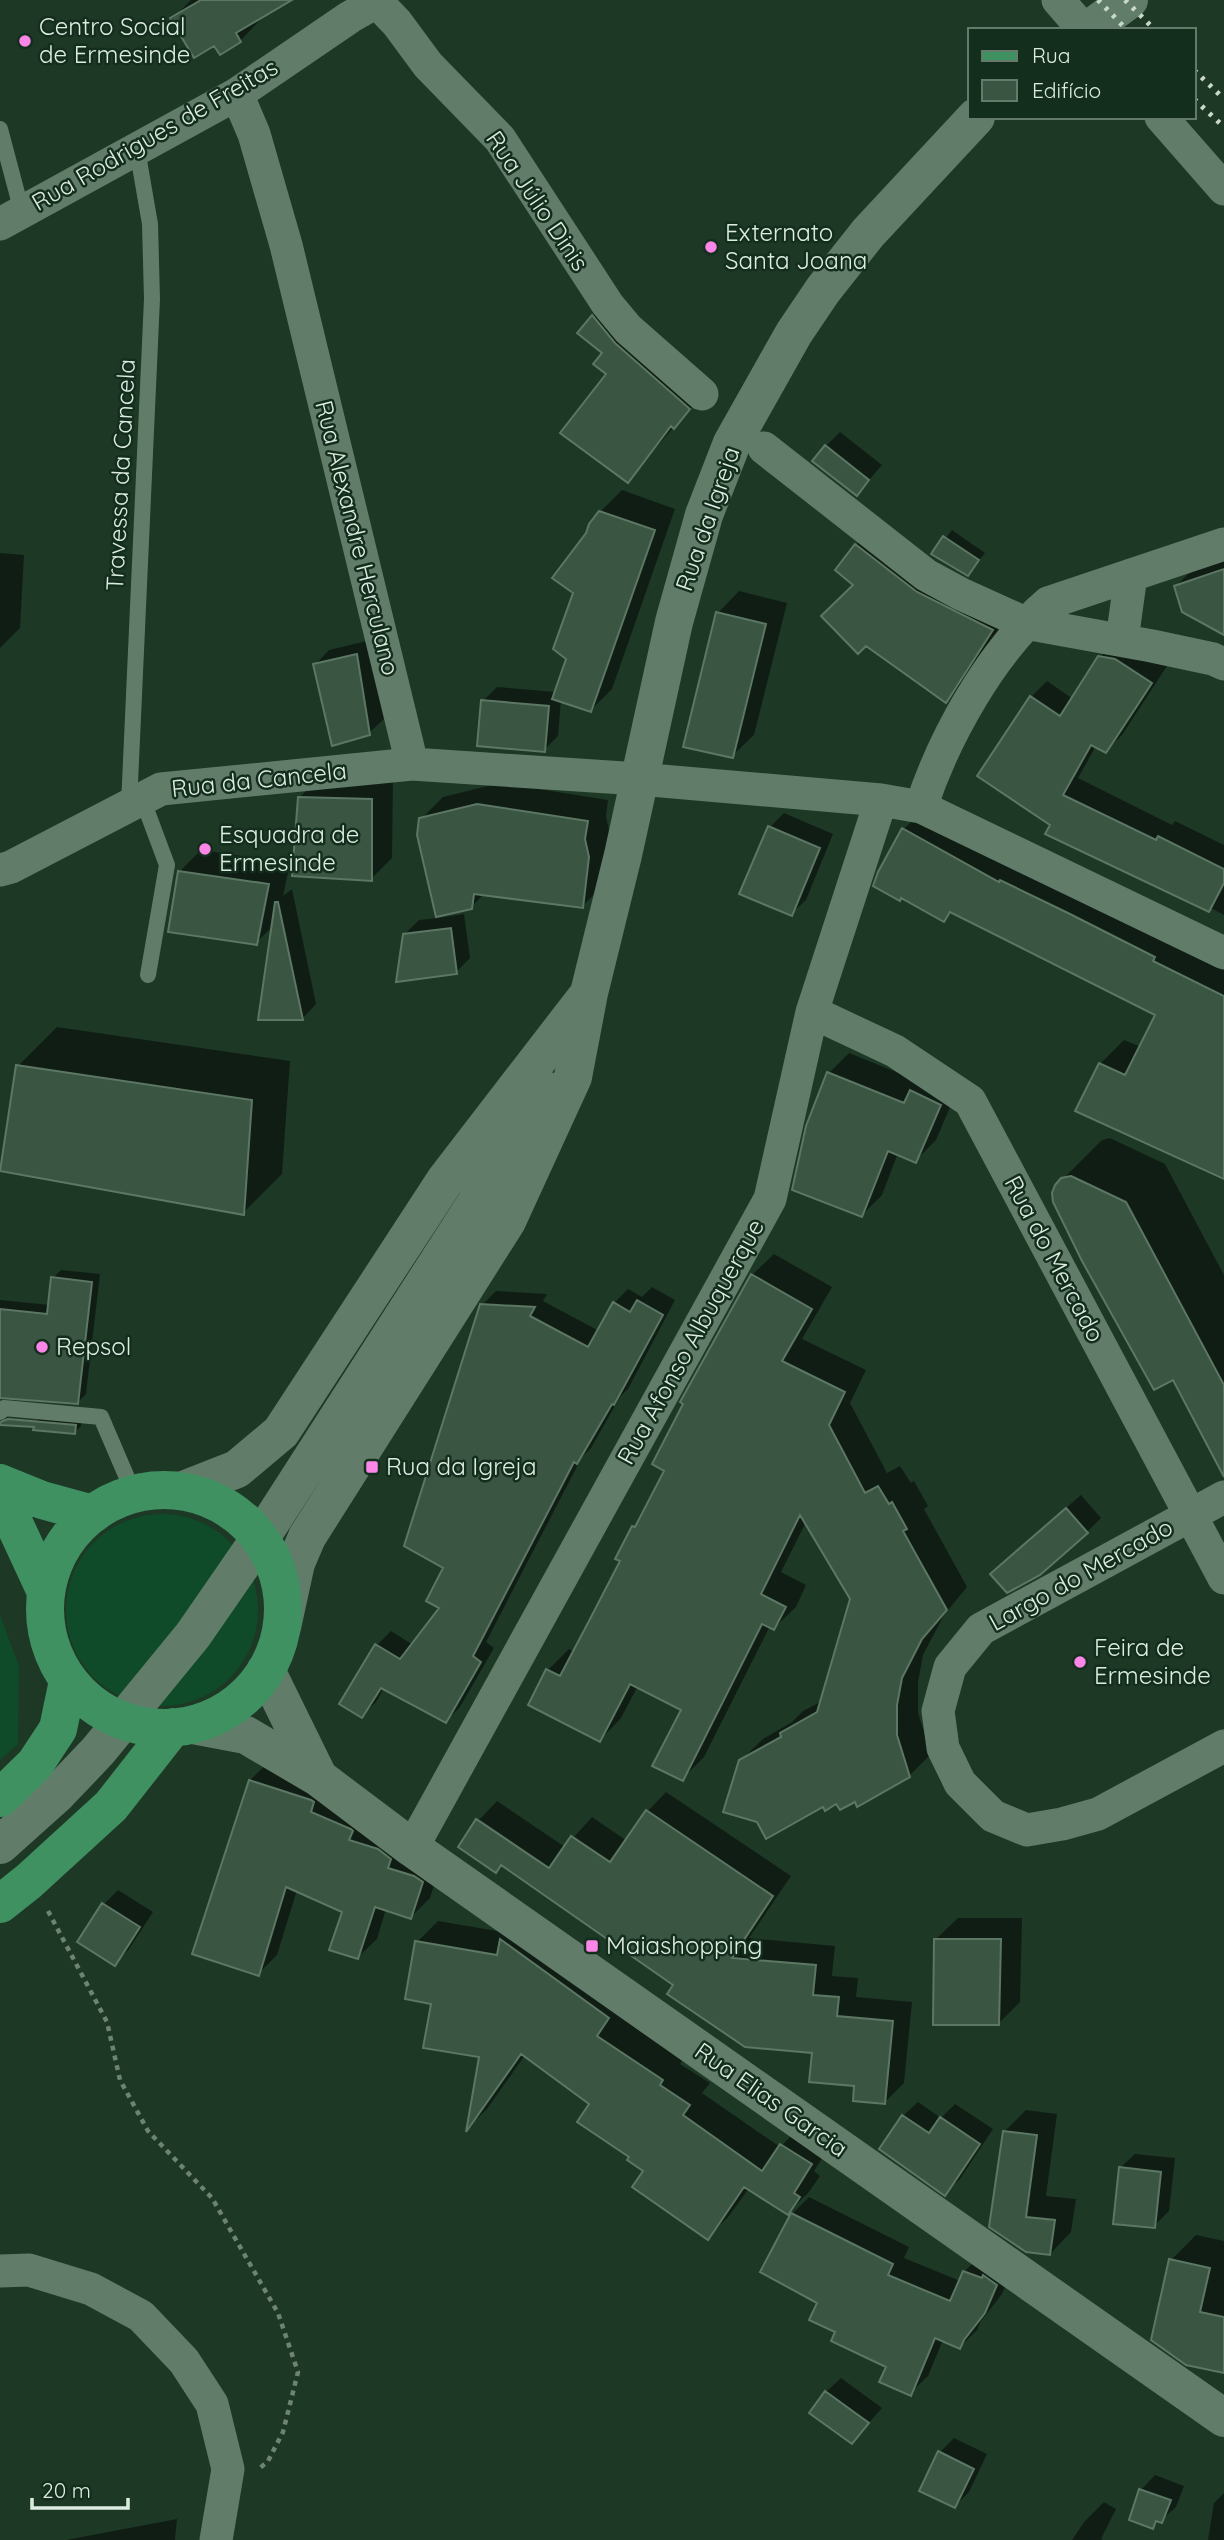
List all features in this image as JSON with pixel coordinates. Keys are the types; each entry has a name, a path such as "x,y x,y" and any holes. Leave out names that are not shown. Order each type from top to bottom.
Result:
{"main road":[{"path":"1089,28 1129,0"},
{"name":"Rua da Igreja","path":"282,1627 296,1563 307,1537 507,1222 573,1077 589,993 624,855 674,622 704,515 732,443 794,334 823,290 868,233 974,119"},
{"name":"Rua da Igreja","path":"0,1845 58,1793 98,1751 193,1635 270,1525 476,1203 541,1094 589,993"},
{"name":"Rua da Igreja","path":"181,1492 237,1469 281,1432 446,1180 589,993"},
{"path":"0,1483 42,1500 93,1514"},
{"path":"158,1490 181,1492 216,1503 247,1524 269,1554 281,1589 282,1627 266,1670 246,1695 222,1713 183,1726 158,1729 124,1722 93,1706 68,1681 52,1654 46,1624 46,1592 54,1563 70,1536 93,1514 134,1494 158,1490"},
{"path":"0,1493 46,1592"},
{"name":"Rua Elias Garcia","path":"266,1670 319,1778"},
{"path":"0,1798 35,1764 58,1729 68,1681"},
{"path":"0,1904 111,1806 183,1726"},
{"name":"Rua Elias Garcia","path":"183,1726 246,1735 319,1778 412,1848 1224,2418"}],"street":[{"path":"1058,0 1084,28"},
{"name":"Rua Rodrigues de Freitas","path":"11,218 237,94 361,5"},
{"name":"Rua Júlio Dinis","path":"361,5 397,23 428,65 500,139 608,305 628,329 702,394"},
{"name":"Rua Alexandre Herculano","path":"237,94 254,134 286,246 412,764"},
{"path":"1163,119 1224,189"},
{"path":"764,448 926,575 1025,623 1122,640 1213,659 1224,664"},
{"path":"921,807 940,755 968,705 1025,623 1048,603 1224,544"},
{"path":"1122,640 1131,575"},
{"path":"412,764 639,779 881,800 921,807 1224,953"},
{"name":"Rua da Cancela","path":"0,870 11,867 161,789 412,764"},
{"name":"Rua Afonso Albuquerque","path":"412,1848 770,1199 812,1012 881,800"},
{"name":"Rua do Mercado","path":"812,1012 895,1051 970,1101 1224,1578"},
{"name":"Largo do Mercado","path":"1224,1497 981,1629 950,1667 938,1711 943,1748 960,1783 993,1815 1027,1830 1098,1814 1224,1746"},
{"path":"0,2271 29,2270 91,2289 141,2316 184,2361 212,2404 228,2469 216,2540"}],"lane":[{"path":"0,129 11,218"},
{"name":"Travessa da Cancela","path":"135,802 152,299 150,224 138,149"},
{"path":"135,802 167,864 148,975"},
{"path":"0,1412 4,1408 101,1417 134,1494"}],"path":[{"path":"43,1900 52,1924 107,2022 120,2080 142,2121 148,2131 212,2198 278,2313 298,2372 283,2432 268,2461 223,2501"}],"green space":[{"path":"162,1514 199,1521 230,1542 251,1573 258,1610 251,1647 230,1678 199,1699 162,1706 125,1699 94,1678 73,1647 66,1610 73,1573 94,1542 125,1521"},
{"path":"0,1615 19,1666 18,1744 0,1760"}],"building":[{"path":"201,0 292,0 236,33 241,42 220,55 214,46 194,58 170,18"},
{"path":"592,315 615,343 690,409 674,429 671,426 628,483 560,433 606,374 593,364 602,353 577,333"},
{"path":"825,445 869,480 857,496 812,461"},
{"path":"599,511 655,530 591,712 552,699 566,659 553,649 573,593 552,578"},
{"path":"943,536 979,560 968,576 931,554"},
{"path":"855,544 917,592 993,630 946,703 866,646 858,654 821,616 853,585 835,570"},
{"path":"1224,569 1224,635 1182,612 1174,586"},
{"path":"716,612 766,624 733,758 683,747"},
{"path":"357,654 370,735 332,746 313,664"},
{"path":"1098,656 1115,659 1152,683 1106,753 1091,745 1063,795 1156,840 1158,836 1224,869 1224,883 1209,912 1045,834 1050,825 977,776 1030,696 1060,716"},
{"path":"481,700 549,706 545,752 477,746"},
{"path":"298,797 372,799 372,881 292,876"},
{"path":"477,804 588,821 585,839 589,857 583,908 474,894 472,909 436,917 417,835 419,818"},
{"path":"768,826 820,848 792,916 739,894"},
{"path":"902,828 999,882 1000,880 1155,957 1153,961 1224,996 1224,1179 1075,1111 1099,1063 1125,1075 1155,1015 950,912 944,922 873,886"},
{"path":"178,871 269,884 257,945 168,932"},
{"path":"275,902 278,902 303,1020 258,1020"},
{"path":"451,928 457,974 396,982 403,934"},
{"path":"16,1065 252,1100 244,1215 0,1171"},
{"path":"827,1072 904,1103 910,1090 941,1105 916,1163 888,1151 862,1217 792,1190 806,1126"},
{"path":"1071,1176 1126,1202 1224,1385 1224,1477 1173,1380 1154,1390 1082,1261 1053,1202 1055,1185 1061,1178"},
{"path":"751,1274 812,1309 782,1361 845,1392 829,1425 865,1493 878,1486 889,1504 892,1502 907,1529 903,1531 947,1610 922,1639 902,1678 897,1705 897,1735 910,1777 857,1807 855,1802 840,1810 836,1804 825,1811 823,1807 766,1839 757,1822 723,1812 739,1760 781,1737 780,1733 817,1712 850,1599 800,1515 761,1594 786,1607 774,1630 762,1624 683,1781 652,1766 681,1710 630,1684 600,1742 528,1705 546,1669 560,1676 589,1621 620,1561 615,1559 664,1471 652,1464 683,1404 680,1402"},
{"name":"Repsol","path":"51,1277 92,1282 78,1404 0,1398 0,1309 47,1314"},
{"path":"637,1300 663,1315 614,1405 612,1404 577,1464 574,1462 473,1656 481,1662 446,1723 381,1688 362,1718 339,1704 375,1644 400,1659 439,1608 426,1601 443,1568 404,1546 480,1304 535,1307 530,1316 588,1347 613,1302 630,1312"},
{"path":"8,1419 76,1425 75,1434 0,1425 0,1422"},
{"path":"1066,1508 1088,1533 1040,1575 1007,1593 990,1574"},
{"path":"249,1780 311,1800 314,1802 311,1812 353,1831 349,1840 378,1849 391,1859 388,1868 414,1876 423,1882 411,1919 375,1907 358,1959 329,1950 342,1912 286,1887 259,1976 192,1954"},
{"path":"646,1810 773,1896 732,1958 816,1965 813,1995 839,1997 837,2016 893,2021 885,2104 853,2101 854,2086 809,2082 812,2053 745,2047 667,1994 673,1985 501,1865 496,1873 458,1847 476,1819 549,1868 571,1836 610,1862"},
{"path":"102,1903 140,1927 115,1966 77,1942"},
{"path":"500,1939 609,2018 597,2036 663,2080 660,2085 690,2105 683,2115 762,2171 780,2144 812,2164 794,2193 800,2197 788,2215 744,2187 708,2240 632,2187 643,2171 627,2160 629,2157 577,2122 589,2104 521,2054 466,2132 479,2057 423,2048 431,2004 405,1999 415,1941 497,1955"},
{"path":"934,1939 1001,1939 999,2025 933,2025"},
{"path":"902,2115 929,2133 940,2117 980,2144 945,2196 879,2149"},
{"path":"1003,2131 1037,2135 1026,2217 1055,2220 1050,2255 1026,2252 989,2227"},
{"path":"1119,2167 1161,2172 1155,2228 1113,2224"},
{"path":"791,2213 893,2264 888,2275 950,2301 963,2271 982,2278 983,2275 997,2285 985,2313 960,2349 935,2338 911,2396 879,2382 886,2367 831,2341 835,2332 809,2320 817,2303 760,2272"},
{"path":"1169,2259 1210,2268 1200,2312 1224,2317 1224,2373 1186,2365 1151,2340"},
{"path":"825,2391 869,2423 852,2444 809,2413"},
{"path":"938,2451 974,2469 955,2508 919,2491"},
{"path":"1139,2489 1171,2500 1162,2523 1156,2521 1153,2529 1129,2520"}],"railway":[{"path":"1098,0 1125,28"},
{"path":"1125,0 1153,28"},
{"path":"1196,72 1224,99"},
{"path":"1196,101 1224,127"}],"place":[{"name":"Centro Social de Ermesinde","path":"25,41"},
{"name":"Externato Santa Joana","path":"711,247"},
{"name":"Esquadra de Ermesinde","path":"205,849"},
{"name":"Repsol","path":"42,1347"},
{"name":"Rua da Igreja","path":"372,1467"},
{"name":"Feira de Ermesinde","path":"1080,1662"},
{"name":"Maiashopping","path":"592,1946"}]}
